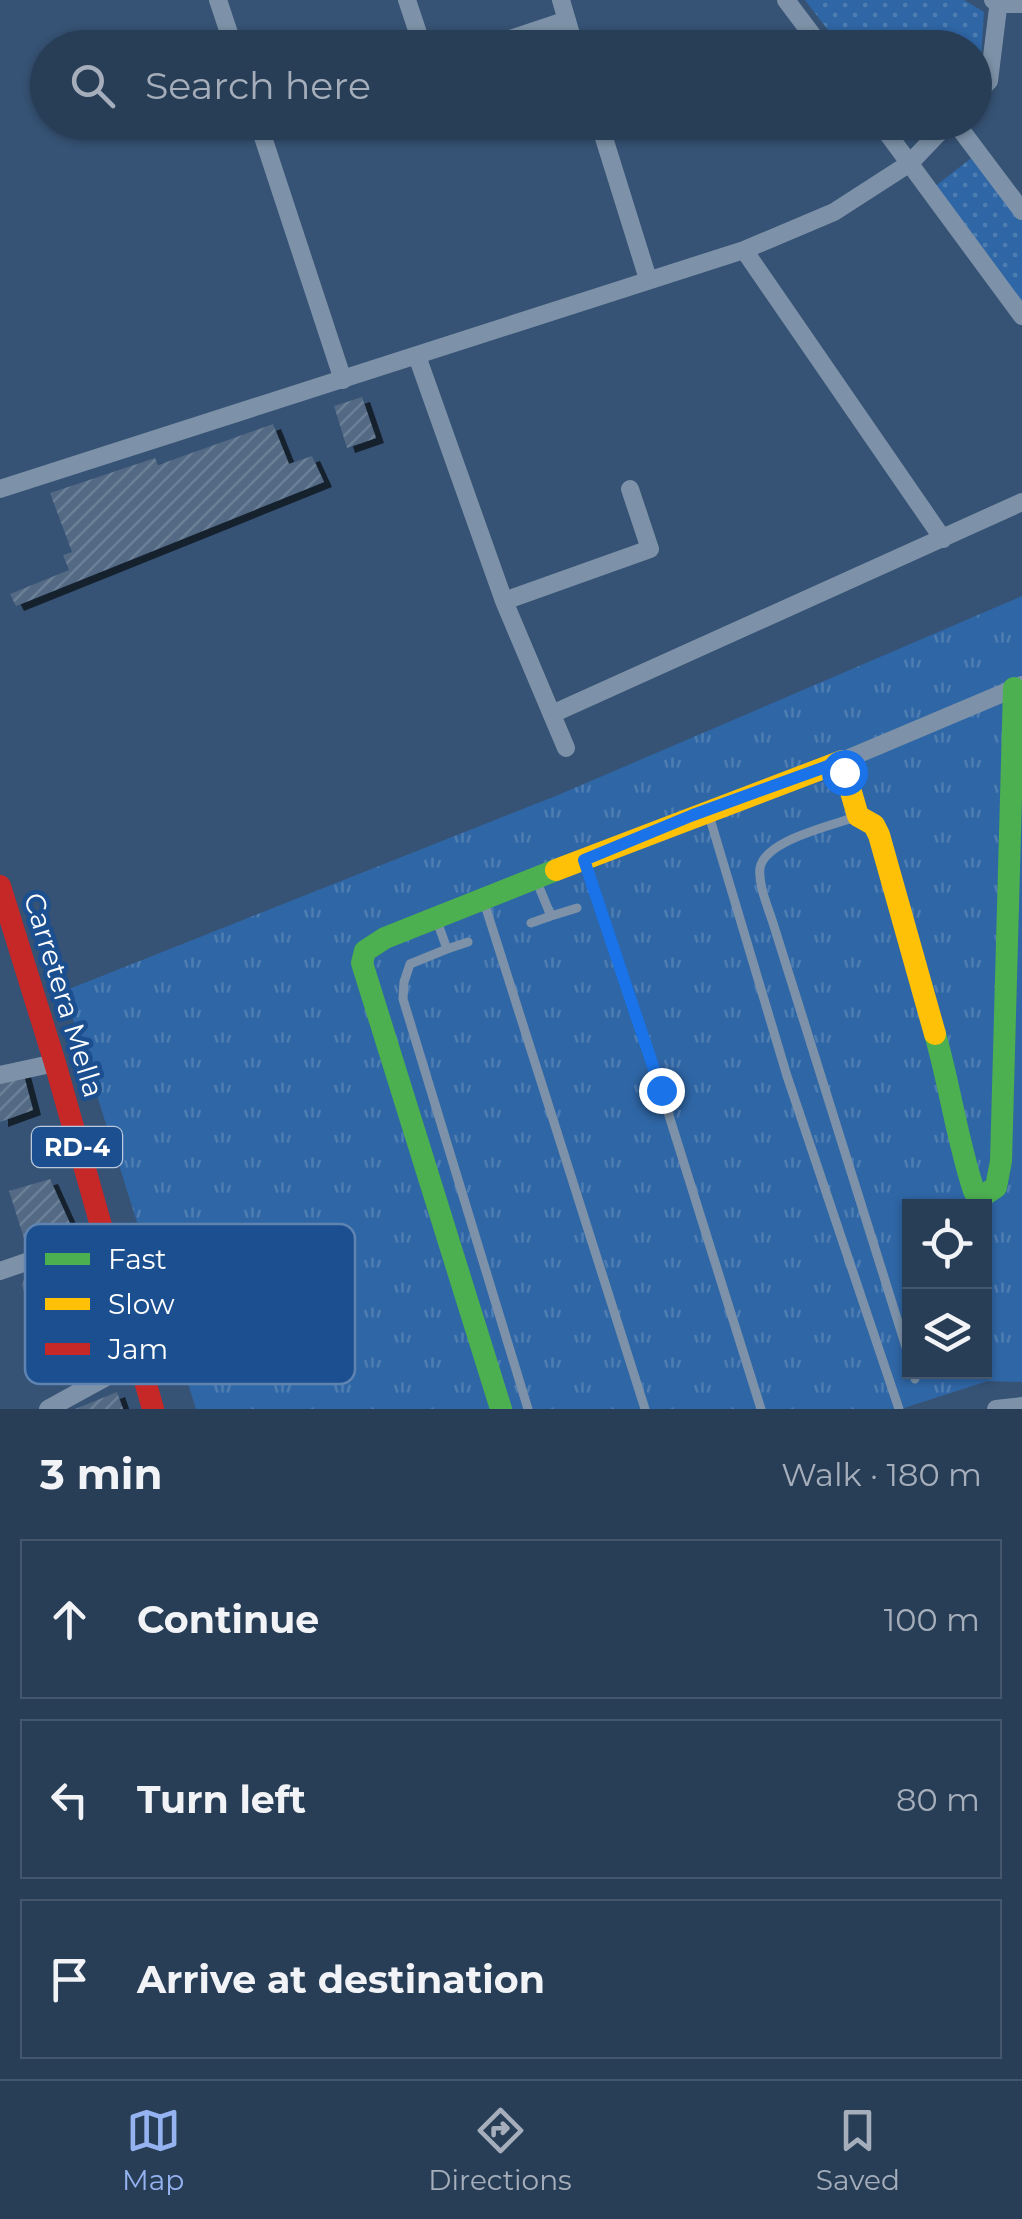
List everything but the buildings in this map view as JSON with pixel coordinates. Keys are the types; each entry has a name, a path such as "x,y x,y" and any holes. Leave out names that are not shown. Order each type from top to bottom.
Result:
{"street":[{"path":"218,0 228,30"},
{"path":"408,0 417,30"},
{"path":"560,0 569,30"},
{"path":"786,0 808,30"},
{"path":"992,50 997,1 1022,4"},
{"path":"536,30 566,20"},
{"path":"264,140 342,380"},
{"path":"605,140 648,279"},
{"path":"893,140 1022,316"},
{"path":"0,489 744,250 834,212 910,163 934,140"},
{"path":"966,140 1022,210"},
{"path":"744,250 942,538"},
{"path":"417,356 504,601 566,748"},
{"path":"504,601 650,549 630,488"},
{"path":"552,714 1022,502"},
{"path":"501,1409 362,963 365,950 708,810 842,761 1018,686 996,1187 984,1195 974,1191 963,1158 950,1087 879,836 874,825 858,816 842,761"},
{"name":"Carretera Mella","path":"0,886 99,1224"},
{"path":"0,1075 54,1064"},
{"path":"0,1271 25,1262"},
{"path":"48,1409 94,1384"},
{"name":"Carretera Mella","path":"146,1384 153,1409"},
{"path":"996,1409 1022,1406"}],"lane":[{"path":"708,810 787,1076 899,1409"},
{"path":"858,816 779,844 766,856 760,872 902,1334"},
{"path":"584,860 761,1409"},
{"path":"536,879 551,916"},
{"path":"484,900 645,1409"},
{"path":"531,922 578,908"},
{"path":"436,918 446,949"},
{"path":"468,942 410,964 403,999 528,1409"}],"green space":[{"path":"805,0 964,0 984,12 983,30 828,30"},
{"path":"978,153 1022,211 1022,316 930,190"},
{"path":"1022,596 1022,1382 988,1381 901,1409 196,1409 188,1384 355,1384 355,1224 138,1224 64,991 558,795"}],"traffic: fast":[{"path":"935,1034 968,1172 974,1191 984,1195 996,1187 1001,1161 1014,688"},
{"path":"501,1409 362,963 365,951 385,938 556,870"}],"traffic: slow":[{"path":"556,870 842,761 858,816 874,825 879,835 935,1034"}],"traffic: jam":[{"path":"0,886 101,1224"},
{"path":"146,1384 153,1409"}],"route":[{"path":"661,1090 584,860 842,761 844,772"}]}
